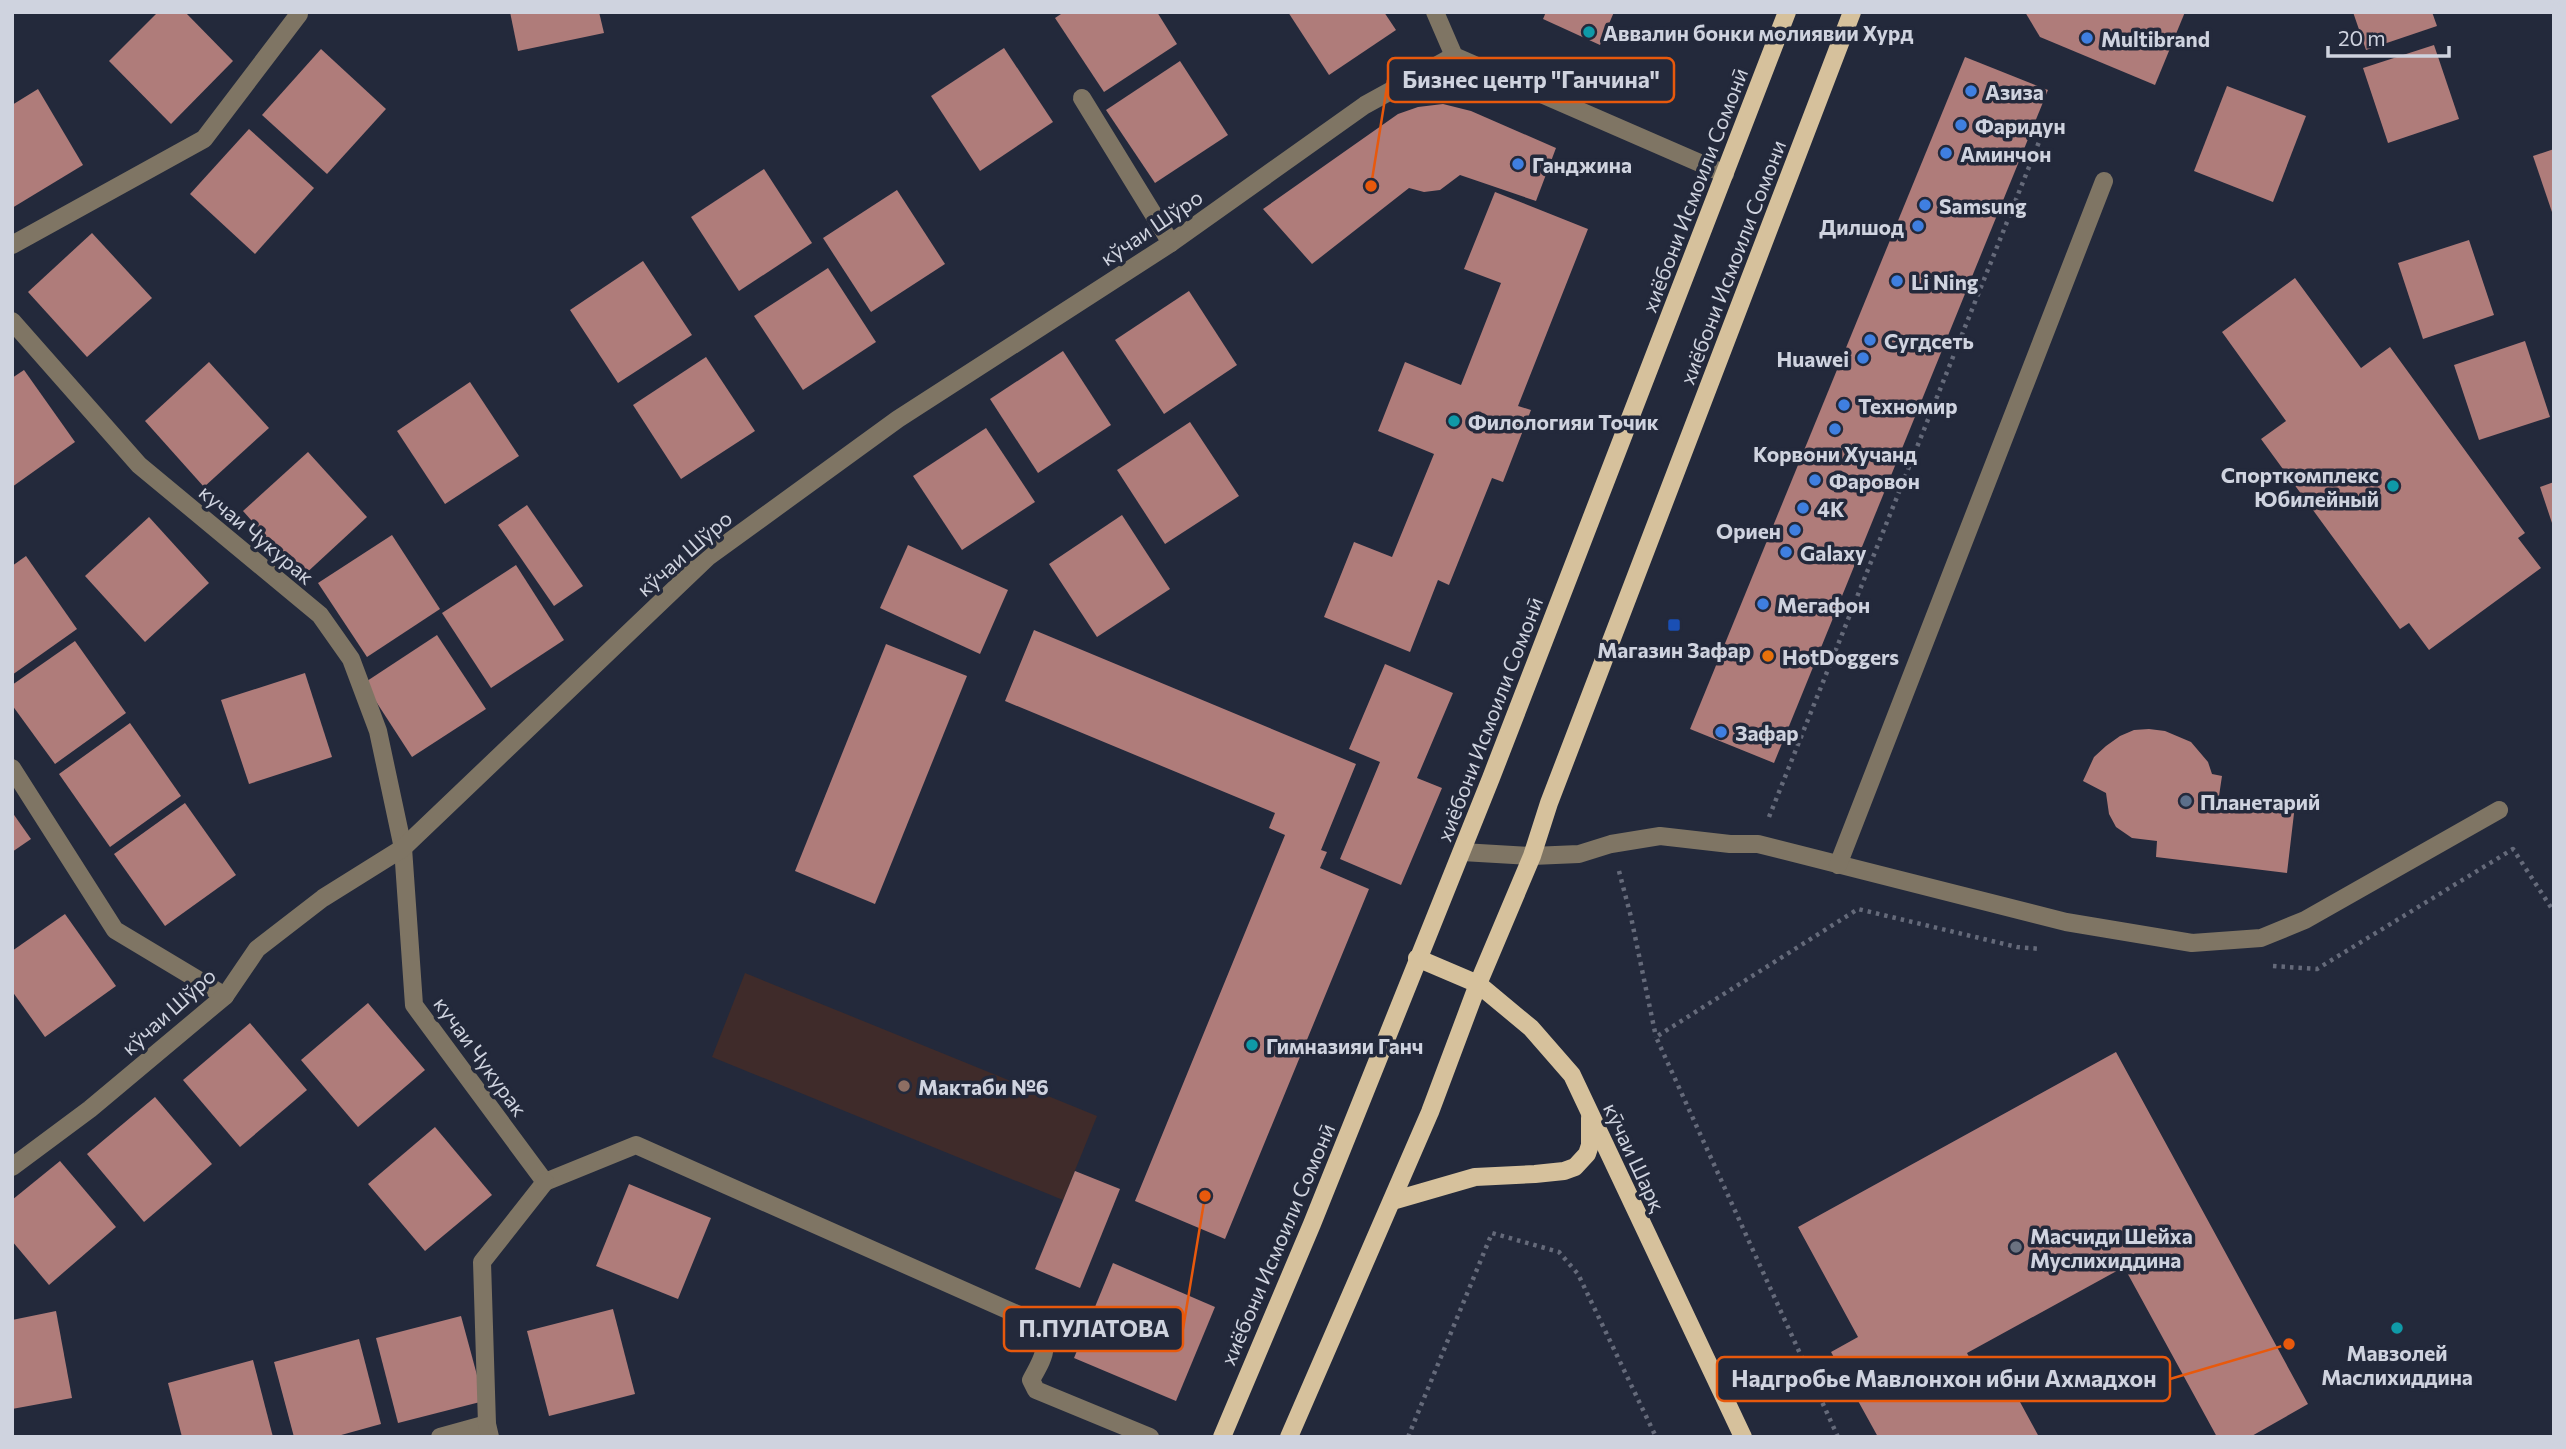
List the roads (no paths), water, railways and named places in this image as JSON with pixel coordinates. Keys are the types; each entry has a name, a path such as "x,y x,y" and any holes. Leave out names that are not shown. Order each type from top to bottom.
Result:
{"main road":[{"name":"хиёбони Исмоили Сомонӣ","path":"1222,1437 1312,1224 1462,852 1787,12"},
{"name":"хиёбони Исмоили Сомони","path":"1532,856 1549,803 1852,12"},
{"path":"1289,1437 1430,1112 1478,984 1532,856"},
{"name":"кӯчаи Шарқ","path":"1417,958 1478,984 1531,1028 1572,1075 1743,1437"},
{"path":"1392,1201 1475,1177 1535,1174 1575,1167 1587,1154 1590,1145 1590,1115"}],"street":[{"path":"1435,12 1454,56 1725,174"},
{"path":"12,245 204,139 299,13"},
{"name":"кўчаи Шўро","path":"12,1167 90,1109 225,996 257,949 323,898 403,848 708,557 898,419 1171,243 1365,105 1454,56"},
{"path":"1082,98 1171,243"},
{"path":"1838,865 2104,181"},
{"name":"кучаи Чукурак","path":"12,321 139,465 320,615 351,659 377,731 403,848 414,1005 545,1182"},
{"path":"12,768 116,930 225,996"},
{"path":"1462,852 1532,856 1579,854 1611,844 1660,835 1730,844 1758,844 2066,922 2192,943 2261,938 2305,920 2499,810"},
{"path":"440,1437 488,1431 482,1262 545,1182 636,1146 1028,1319 1043,1333 1046,1353 1031,1380 1036,1390 1150,1437"}],"place":[{"name":"Аввалин бонки молиявии Хурд","path":"1589,32"},
{"name":"Multibrand","path":"2087,38"},
{"name":"Азиза","path":"1971,91"},
{"name":"Фаридун","path":"1961,125"},
{"name":"Аминчон","path":"1946,153"},
{"name":"Ганджина","path":"1518,164"},
{"name":"Бизнес центр \"Ганчина\"","path":"1371,186"},
{"name":"Samsung","path":"1925,205"},
{"name":"Дилшод","path":"1918,226"},
{"name":"Li Ning","path":"1897,281"},
{"name":"Сугдсеть","path":"1870,340"},
{"name":"Huawei","path":"1863,358"},
{"name":"Техномир","path":"1844,405"},
{"name":"Филологияи Точик","path":"1454,421"},
{"name":"Корвони Хучанд","path":"1835,429"},
{"name":"Фаровон","path":"1815,480"},
{"name":"Спорткомплекс Юбилейный","path":"2393,486"},
{"name":"4К","path":"1803,508"},
{"name":"Ориен","path":"1795,530"},
{"name":"Galaxy","path":"1786,552"},
{"name":"Мегафон","path":"1763,604"},
{"name":"Магазин Зафар","path":"1674,625"},
{"name":"HotDoggers","path":"1768,656"},
{"name":"Зафар","path":"1721,732"},
{"name":"Планетарий","path":"2186,801"},
{"name":"Гимназияи Ганч","path":"1252,1045"},
{"name":"Мактаби №6","path":"904,1086"},
{"name":"П.ПУЛАТОВА","path":"1205,1196"},
{"name":"Масчиди Шейха Муслихиддина","path":"2016,1247"},
{"name":"Мавзолей Маслихиддина","path":"2397,1328"},
{"name":"Надгробье Мавлонхон ибни Ахмадхон","path":"2289,1344"}]}
